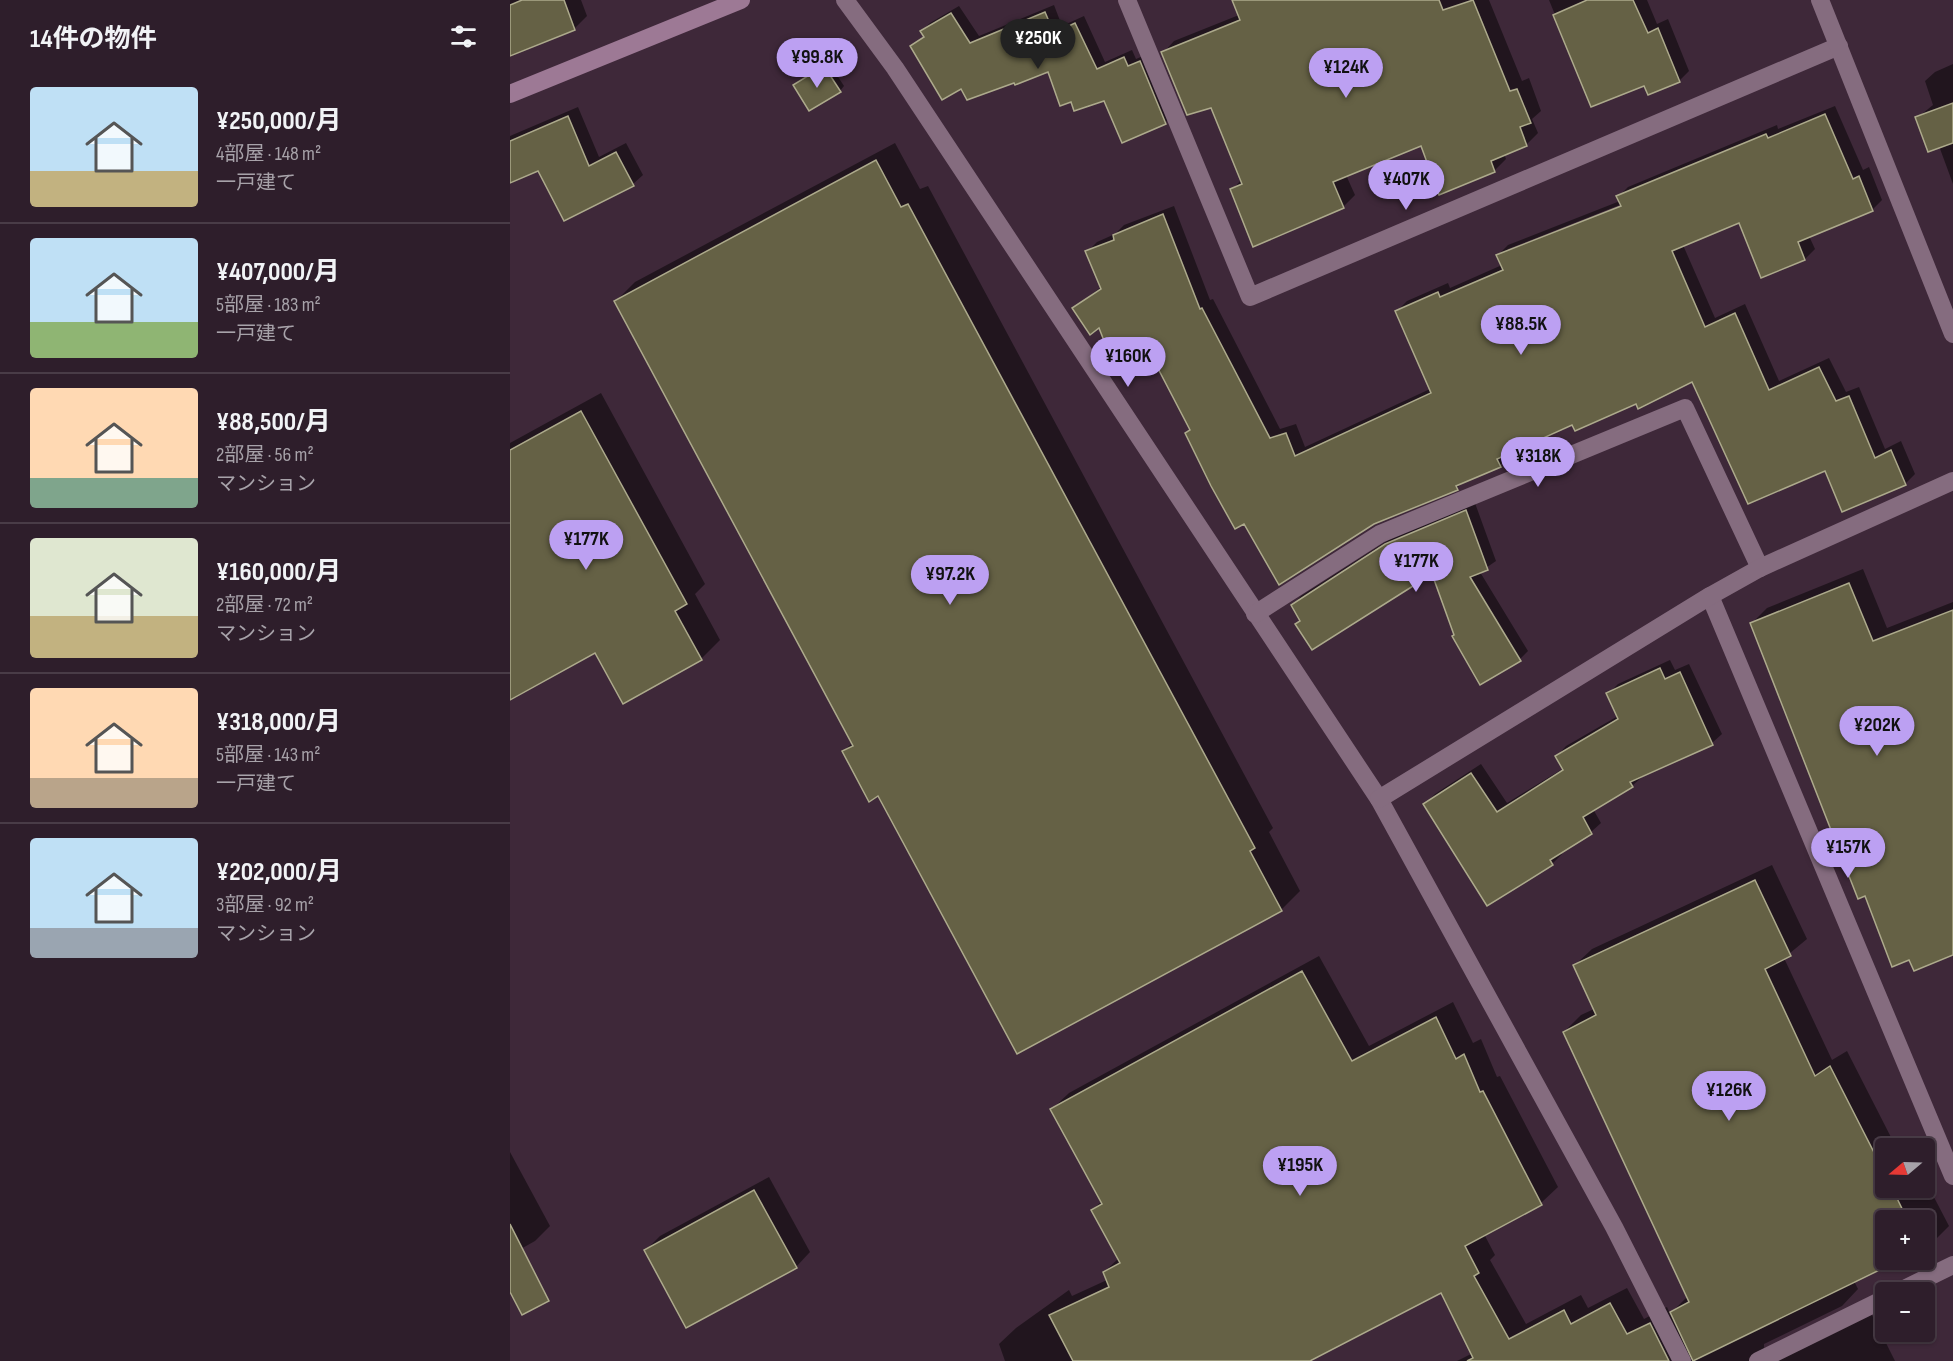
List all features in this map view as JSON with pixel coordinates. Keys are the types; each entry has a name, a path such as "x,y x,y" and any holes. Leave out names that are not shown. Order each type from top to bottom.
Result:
{"street":[{"path":"510,94 741,0"},
{"path":"845,0 895,68 1379,799 1614,1227 1682,1361"},
{"path":"1127,0 1250,297 1839,46"},
{"path":"1820,0 1953,334"},
{"path":"1255,614 1380,534 1685,408 1760,568"},
{"path":"1379,799 1710,596 1760,568 1953,481"},
{"path":"1710,596 1953,1176"},
{"path":"1918,1282 1953,1265"},
{"path":"1758,1361 1875,1303"}],"building":[{"path":"522,0 564,0 575,30 510,56 510,5"},
{"path":"1232,0 1439,0 1443,10 1473,0 1510,91 1517,89 1531,123 1520,127 1527,146 1491,161 1495,172 1439,195 1421,146 1333,182 1344,208 1253,247 1230,189 1242,184 1211,108 1187,115 1161,52 1240,20"},
{"path":"1587,0 1633,0 1648,33 1658,28 1680,82 1648,95 1644,86 1591,107 1553,15"},
{"path":"1045,12 1054,33 1075,23 1097,69 1124,57 1128,66 1140,61 1166,124 1122,143 1104,101 1074,111 1071,102 1060,106 1048,72 967,100 961,89 942,100 910,46 924,37 920,31 951,13 970,43"},
{"path":"824,66 841,92 809,111 793,85"},
{"path":"1953,103 1953,143 1928,152 1915,117"},
{"path":"1825,114 1853,179 1859,176 1873,211 1798,242 1805,260 1761,278 1739,223 1672,251 1705,327 1735,313 1769,390 1819,367 1836,401 1849,396 1875,458 1891,450 1906,485 1842,512 1825,471 1748,504 1692,382 1638,409 1636,404 1575,431 1572,425 1497,459 1501,467 1456,486 1458,490 1374,524 1279,585 1244,524 1235,529 1211,486 1185,433 1190,430 1153,359 1117,374 1099,328 1090,335 1072,308 1101,289 1085,251 1114,240 1113,235 1163,214 1200,309 1202,308 1270,438 1286,433 1295,456 1431,393 1395,311 1438,292 1440,297 1503,270 1496,255 1621,206 1616,196 1766,134 1768,138"},
{"path":"568,116 589,166 616,152 634,186 564,221 538,171 510,183 510,141"},
{"path":"876,160 901,207 908,204 1255,848 1250,851 1282,911 1017,1054 878,796 869,802 842,751 853,746 614,301"},
{"path":"581,411 687,604 675,611 702,660 623,704 595,653 510,700 510,450"},
{"path":"1466,510 1488,570 1470,577 1521,661 1480,685 1452,636 1454,635 1432,574 1312,650 1295,624 1300,621 1291,605 1385,544"},
{"path":"1849,583 1873,641 1953,610 1953,955 1914,971 1909,960 1892,967 1865,896 1858,899 1750,623"},
{"path":"1660,668 1665,679 1680,672 1713,745 1630,782 1633,787 1583,817 1592,834 1550,860 1553,865 1487,906 1423,804 1471,773 1497,812 1563,770 1555,756 1618,719 1606,693"},
{"path":"1755,880 1791,956 1765,969 1815,1076 1830,1066 1875,1154 1875,1198 1897,1198 1903,1210 1875,1210 1875,1270 1880,1270 1693,1361 1670,1312 1689,1302 1563,1032 1596,1015 1573,965"},
{"path":"1302,971 1352,1061 1436,1017 1456,1059 1464,1054 1480,1092 1483,1091 1542,1205 1465,1246 1479,1273 1474,1276 1509,1339 1564,1310 1571,1324 1610,1303 1627,1334 1650,1323 1669,1361 1467,1361 1473,1358 1441,1293 1310,1361 1073,1361 1049,1315 1109,1287 1103,1272 1120,1263 1091,1210 1102,1204 1050,1109"},
{"path":"754,1190 797,1268 686,1328 644,1250"},
{"path":"510,1224 549,1301 522,1315 510,1292"}]}
